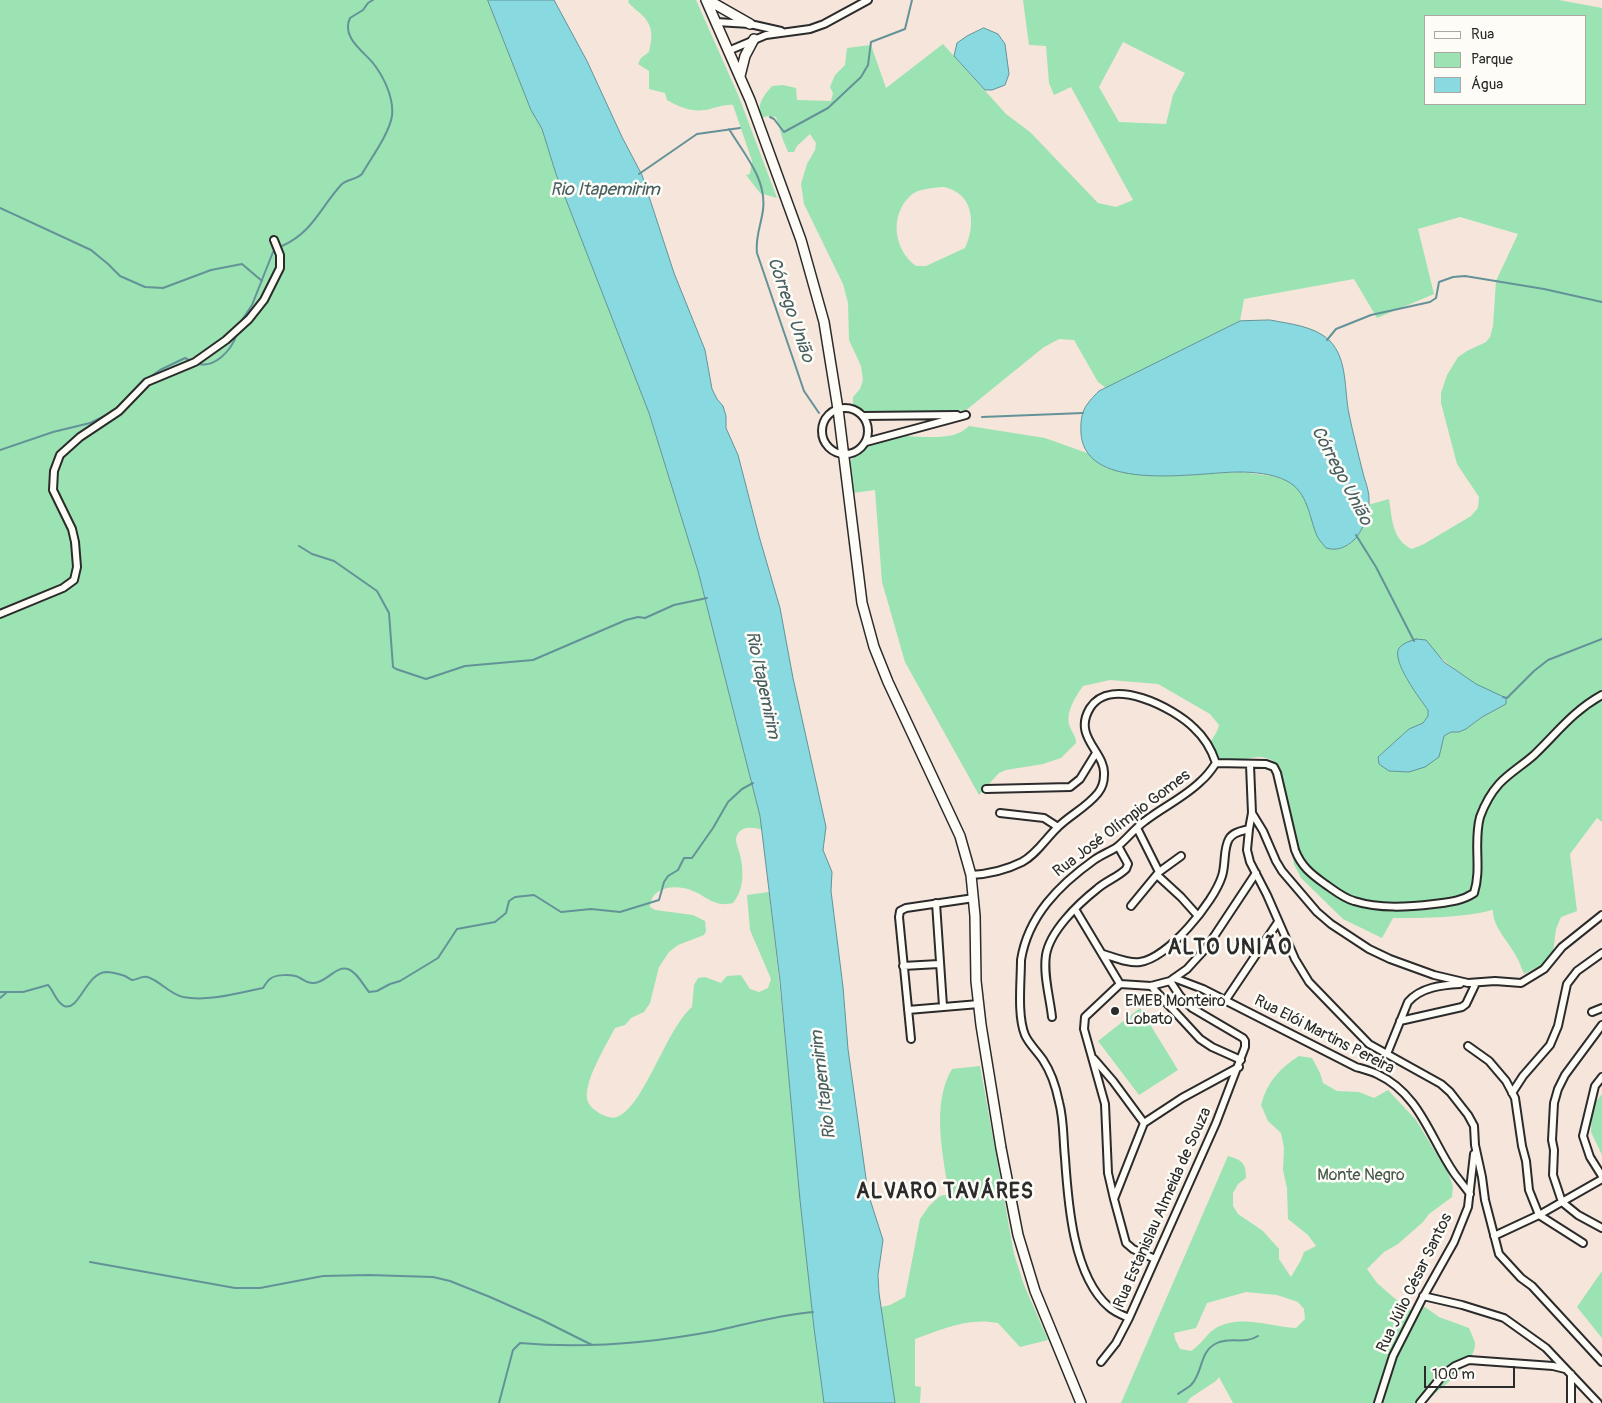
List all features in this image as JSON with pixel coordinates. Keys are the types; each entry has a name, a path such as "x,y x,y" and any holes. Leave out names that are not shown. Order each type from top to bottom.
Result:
{"highway":[{"path":"707,0 750,100 801,240 824,322 838,408 862,603 874,647 888,682 960,836 971,875 974,898 979,1004 988,1070 1018,1235 1035,1291 1081,1403"},
{"path":"707,0 750,24"},
{"path":"740,76 754,39"}],"street":[{"path":"728,51 766,35 817,27 868,0"},
{"path":"716,22 750,24 786,32"},
{"path":"0,614 63,588 70,584 76,575 77,557 72,529 53,490 54,471 60,455 80,436 119,411 147,382 195,362 226,340 249,319 264,300 280,268 280,255 274,240"},
{"path":"863,416 966,415 866,442 857,452 843,455 831,450 823,440 821,427 827,416 838,408 851,408 863,416 868,428 866,442"},
{"path":"971,875 999,871 1024,861 1058,827 1098,792 1103,784 1104,769 1086,733 1086,721 1089,710 1094,703 1102,697 1112,694 1142,698 1184,718 1196,729 1214,756 1216,764 1266,764 1274,767 1299,860 1312,874 1344,897 1355,902 1400,907 1457,901 1474,893 1477,884 1476,839 1484,807 1492,794 1500,784 1533,756 1572,715 1602,695"},
{"path":"986,789 1070,787 1080,779 1096,753"},
{"name":"Rua José Olímpio Gomes","path":"1129,1318 1110,1309 1101,1300 1092,1286 1081,1261 1072,1229 1060,1103 1049,1071 1025,1034 1021,1015 1023,950 1037,916 1044,905 1064,885 1094,861 1118,846 1154,814 1200,782 1216,764"},
{"path":"1250,765 1252,813 1247,850 1250,862 1267,895 1295,959 1309,982 1369,1044 1430,1077 1450,1092 1468,1115 1474,1126 1475,1145 1485,1200 1499,1254 1521,1278 1532,1286 1602,1362"},
{"path":"1000,813 1044,818 1058,827"},
{"path":"1252,813 1263,831 1282,871 1317,912 1331,924 1369,949 1390,959 1434,976 1472,983"},
{"path":"1137,828 1158,874 1198,916"},
{"path":"1102,954 1135,962 1146,960 1163,951 1198,916 1219,885 1226,844 1229,838 1232,834 1249,829"},
{"path":"1052,1017 1046,969 1049,945 1054,934 1075,909 1100,886 1126,869 1128,864 1118,846"},
{"path":"1131,906 1158,874 1181,856"},
{"path":"1155,1258 1133,1249 1126,1243 1108,1173 1105,1104 1083,1021 1120,984 1151,986 1172,980 1187,969 1203,953 1256,873"},
{"path":"911,1039 903,966 900,911 906,908 974,898"},
{"path":"936,904 943,1006"},
{"path":"1075,909 1120,984"},
{"path":"1387,1054 1411,998 1437,986 1495,981 1521,983 1544,968 1562,947 1602,915"},
{"path":"1225,1001 1278,922"},
{"path":"1512,1093 1523,1076 1550,1045 1558,1026 1567,984 1577,971 1602,953"},
{"path":"903,966 939,964"},
{"path":"1114,1199 1144,1123 1240,1064 1245,1047 1245,1041 1242,1038 1192,1008 1180,996 1172,980"},
{"name":"Rua Elói Martins Pereira","path":"1172,980 1203,990 1356,1067 1378,1074 1394,1085 1413,1104 1428,1125 1453,1172 1470,1194"},
{"path":"1400,1021 1462,1007 1466,1004 1472,983"},
{"path":"1151,986 1200,1039 1240,1064"},
{"path":"908,1010 979,1004"},
{"path":"1592,1012 1602,1008"},
{"path":"1602,1025 1565,1075 1558,1089 1554,1102 1552,1126 1554,1150 1553,1175 1562,1202 1578,1215 1602,1228"},
{"path":"1468,1046 1489,1061 1506,1081 1515,1098 1529,1190 1539,1215 1583,1244"},
{"path":"1093,1058 1144,1123"},
{"name":"Rua Estanislau Almeida de Souza","path":"1101,1362 1116,1343 1129,1318 1240,1064"},
{"path":"1494,1236 1539,1215 1602,1177 1590,1157 1583,1136 1594,1086 1602,1077"},
{"name":"Rua Júlio César Santos","path":"1378,1403 1393,1356 1423,1296 1454,1242 1468,1207 1475,1145"},
{"path":"1423,1296 1462,1305 1504,1318 1546,1348 1598,1403"},
{"path":"1420,1403 1443,1375 1455,1366 1469,1360 1553,1366 1570,1372"},
{"path":"1570,1372 1571,1403"}],"green space":[{"path":"0,0 488,0 531,110 542,129 556,174 649,413 698,571 762,830 748,828 742,830 737,835 736,840 741,861 742,880 737,898 733,903 719,904 693,891 673,887 660,891 651,900 650,907 655,910 693,915 705,921 706,931 704,935 678,945 669,952 659,967 650,1003 644,1012 631,1018 625,1025 615,1028 591,1075 587,1095 588,1102 599,1113 610,1117 615,1118 627,1110 646,1084 673,1032 692,1007 694,985 698,978 705,977 721,983 727,976 741,975 750,989 759,992 768,988 771,979 750,930 747,895 769,892 808,1275 824,1403 0,1403"},
{"path":"629,0 696,0 739,97 777,198 760,193 746,175 750,174 752,161 733,105 693,110 667,100 665,93 649,89 649,71 638,64 641,58 649,52 651,29 647,20 628,2"},
{"path":"1023,0 1559,0 1602,8 1602,822 1597,818 1570,854 1577,911 1561,917 1556,929 1553,953 1540,966 1524,974 1517,958 1495,922 1493,910 1431,918 1393,918 1382,938 1343,919 1301,878 1294,864 1272,760 1260,757 1230,761 1216,758 1211,754 1210,746 1219,725 1210,714 1158,684 1110,680 1083,686 1070,709 1068,719 1076,743 1061,758 1043,764 1006,770 999,773 979,795 905,662 882,582 875,490 853,493 849,473 850,462 853,458 869,443 879,438 889,436 950,436 969,426 1045,438 1087,453 1106,468 1128,473 1169,476 1240,472 1272,476 1296,486 1304,497 1318,538 1326,548 1336,549 1351,543 1361,530 1368,505 1389,499 1394,528 1400,540 1412,549 1471,516 1478,508 1479,497 1457,464 1441,403 1441,393 1447,375 1458,357 1486,342 1490,337 1493,326 1496,281 1518,234 1460,217 1418,229 1434,294 1377,318 1354,279 1244,299 1240,321 1106,388 1098,382 1074,340 1059,339 1044,347 965,411 951,410 911,415 866,414 859,413 853,409 853,397 860,389 863,380 861,366 849,340 848,303 843,284 804,204 801,184 816,143 810,134 797,146 794,152 788,152 776,117 768,116 761,118 759,109 762,100 772,86 783,85 796,88 797,100 831,101 833,93 830,87 835,75 845,65 847,48 871,45 886,88 943,44 1006,114 1030,132 1098,203 1116,207 1133,200 1071,87 1054,95 1049,83 1046,46 1029,45","holes":["1123,42 1185,73 1173,95 1166,124 1119,122 1099,87","944,187 954,190 961,196 967,203 970,211 971,230 965,248 926,266 916,266 903,251 899,242 897,232 899,213 903,204 917,191","1426,640 1443,659 1506,704 1482,717 1466,729 1459,732 1451,732 1444,736 1442,744 1409,772 1389,771 1379,764 1378,757 1409,729 1423,723 1428,716 1428,710 1403,671 1398,655 1399,647"]},
{"path":"1140,1008 1178,1070 1139,1095 1098,1041"},
{"name":"Monte Negro","path":"1299,1056 1312,1058 1323,1083 1337,1091 1359,1092 1374,1098 1388,1090 1416,1120 1448,1173 1453,1186 1452,1197 1429,1214 1423,1222 1398,1244 1384,1252 1367,1269 1377,1283 1408,1310 1425,1307 1439,1317 1469,1328 1475,1343 1474,1351 1463,1368 1424,1403 1233,1403 1219,1377 1190,1398 1187,1403 1121,1403 1228,1156 1242,1163 1246,1173 1246,1178 1238,1184 1233,1193 1233,1206 1238,1214 1263,1231 1279,1249 1279,1259 1291,1277 1304,1252 1316,1246 1308,1235 1288,1219 1287,1188 1283,1170 1284,1148 1281,1133 1268,1121 1261,1105 1267,1089 1275,1076","holes":["1246,1292 1277,1295 1298,1302 1304,1309 1305,1319 1296,1328 1256,1322 1235,1322 1216,1328 1191,1351 1180,1349 1175,1339 1174,1333 1196,1328 1207,1303"]},
{"path":"980,1066 1014,1254 1024,1285 1048,1340 1020,1347 998,1323 987,1322 956,1325 915,1339 915,1386 921,1387 920,1403 895,1403 881,1307 890,1305 905,1297 920,1219 929,1206 940,1196 949,1194 940,1130 942,1098 946,1083 952,1069"},
{"path":"1602,1094 1602,1155 1591,1132 1592,1107"},
{"path":"1602,1271 1602,1338 1577,1307"}],"water":[{"name":"Rio Itapemirim","path":"488,0 554,0 587,61 622,137 642,175 674,273 705,350 712,389 723,406 726,416 726,428 738,455 780,608 793,678 826,827 823,850 832,872 831,891 843,987 848,1049 868,1193 883,1240 878,1275 879,1293 895,1403 824,1403 800,1200 780,981 760,816 698,571 649,413 556,174 542,129 531,110"},
{"path":"984,28 998,34 1005,44 1009,74 1005,85 992,90 985,90 954,56 957,43"},
{"path":"1270,320 1302,326 1324,336 1336,349 1343,366 1347,405 1368,489 1369,504 1360,532 1354,540 1341,548 1326,548 1317,536 1304,498 1287,481 1264,474 1245,472 1147,476 1123,472 1102,465 1088,453 1081,434 1081,420 1084,410 1099,391 1240,321"},
{"path":"1416,639 1426,640 1444,662 1476,684 1506,698 1506,704 1482,717 1466,729 1459,732 1451,732 1444,736 1439,757 1425,767 1409,772 1389,771 1379,764 1378,757 1409,729 1423,723 1428,716 1428,710 1413,689 1399,662 1399,648 1407,642"}],"waterway":[{"path":"282,246 309,227 343,183 362,174 384,138 390,123 392,109 390,95 384,81 373,63 354,43 348,31 350,18 363,10 373,0"},
{"path":"770,117 774,119 784,132 828,108 861,77 868,65 871,42 905,29 912,0"},
{"path":"639,174 697,134 740,128"},
{"name":"Córrego União","path":"729,129 758,177 763,199 763,210 757,237 757,253 804,391 819,413"},
{"path":"0,208 91,250 120,276 145,287 163,288 211,270 242,264 262,281"},
{"path":"238,326 252,305 273,252"},
{"path":"1327,340 1336,329 1371,315 1430,302 1436,298 1439,282 1453,277 1465,276 1544,289 1602,302"},
{"path":"195,363 209,364 221,358 231,347 237,334"},
{"path":"147,379 160,370 185,358 189,360"},
{"path":"0,450 53,432 90,423 111,413"},
{"name":"Córrego União","path":"982,417 1083,413"},
{"name":"Córrego União","path":"1356,535 1376,567 1414,641"},
{"path":"299,546 312,554 334,561 377,591 389,613 393,667 426,679 465,666 533,660 626,620 638,617 645,618 674,605 707,598"},
{"name":"Córrego União","path":"1503,697 1507,698 1548,660 1602,639"},
{"path":"0,992 23,992 48,985 61,1004 69,1006 79,998 93,979 99,974 106,972 123,975 132,980 147,977 178,996 203,998 263,988 272,977 280,975 289,975 314,983 344,968 354,973 369,992 377,991 400,981 438,958 457,929 495,922 506,913 509,901 515,897 534,895 561,912 591,909 620,912 659,900 664,882 668,876 678,870 684,858 692,858 728,802 742,789 753,783"},
{"path":"0,998 6,993"},
{"path":"90,1262 235,1288 260,1288 323,1276 433,1277 450,1281 490,1297 592,1345"},
{"path":"499,1403 513,1350 520,1343 593,1345 642,1342 715,1331 775,1317 813,1312"},
{"path":"1178,1394 1195,1380 1206,1353 1215,1344 1225,1341 1253,1339 1258,1336"}],"place":[{"name":"EMEB Monteiro Lobato","path":"1115,1011"}],"district":[{"name":"ALTO UNIÃO","path":"1230,949"},
{"name":"ALVARO TAVÁRES","path":"945,1193"}]}
